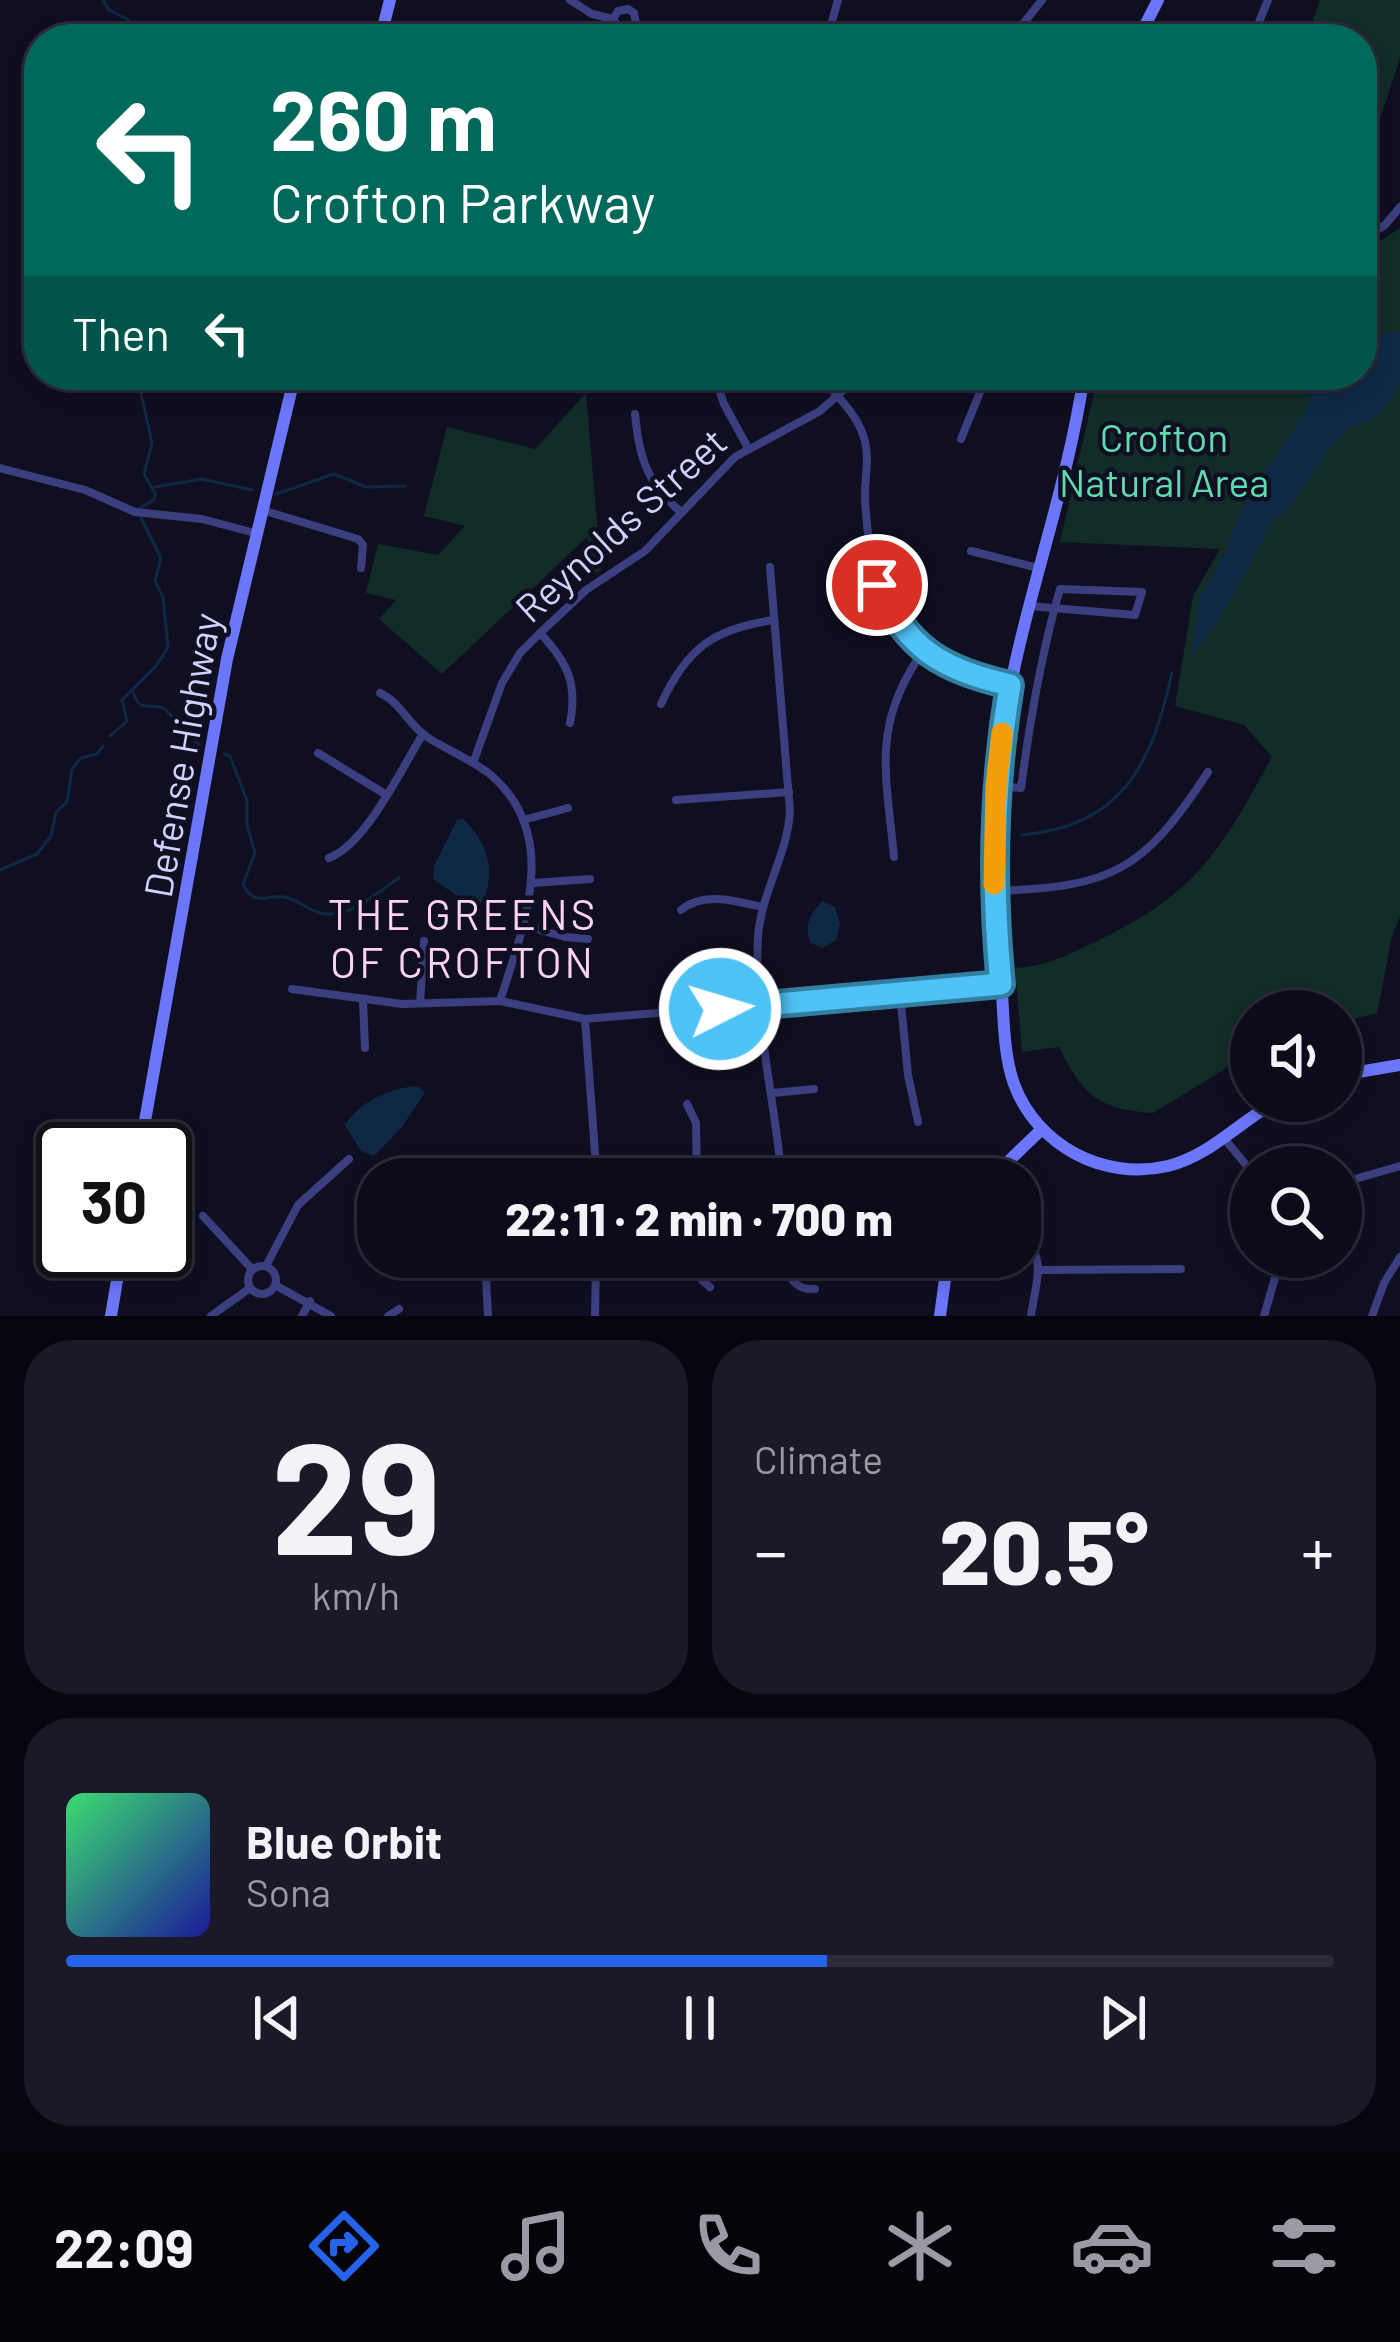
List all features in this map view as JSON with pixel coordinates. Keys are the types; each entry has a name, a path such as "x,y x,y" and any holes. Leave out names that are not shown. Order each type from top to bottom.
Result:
{"street":[{"path":"570,0 592,14 614,19"},
{"path":"1024,24 1042,0"},
{"path":"1377,230 1400,207"},
{"name":"Defense Highway","path":"145,1122 223,681 291,390"},
{"path":"720,390 748,448"},
{"path":"832,390 865,440 868,543 877,585 896,620 923,651 957,670 1010,685"},
{"name":"Reynolds Street","path":"473,763 502,682 520,653 586,590 635,560 723,467 846,390"},
{"path":"961,439 981,390"},
{"path":"1080,390 1010,685 996,786 994,891 1010,1071 1021,1099 1042,1130 1089,1161 1133,1170 1184,1161 1246,1122"},
{"path":"635,414 644,468 659,493 681,512"},
{"path":"0,468 85,490 140,513 202,520 254,533"},
{"path":"261,509 358,538 363,545 361,568"},
{"path":"971,551 1038,568"},
{"path":"770,567 789,792 787,838 762,907 758,948 779,1158"},
{"path":"996,786 1021,788 1038,676 1053,610 1060,589 1142,592 1136,615 1053,610 1028,605"},
{"path":"661,704 679,668 701,646 743,625 774,620"},
{"path":"540,633 572,677 570,723"},
{"path":"894,857 885,758 887,724 897,692 923,651"},
{"path":"380,693 394,701 423,734 473,763 505,790 523,820 532,850 533,883 500,1001"},
{"path":"329,858 349,847 423,734"},
{"path":"318,752 385,794"},
{"path":"994,891 1064,887 1123,868 1162,837 1208,772"},
{"path":"676,800 789,792"},
{"path":"523,820 568,808"},
{"path":"533,883 590,879"},
{"path":"680,910 706,899 762,907"},
{"path":"523,925 589,939"},
{"path":"420,1004 424,941"},
{"path":"292,989 364,1001 500,1001 585,1019 1001,984"},
{"path":"900,993 918,1122"},
{"path":"364,1001 364,1048"},
{"path":"585,1019 595,1158"},
{"path":"1362,1071 1400,1065"},
{"path":"773,1093 814,1089"},
{"path":"687,1104 696,1123 697,1158"},
{"path":"1012,1158 1042,1130"},
{"path":"1223,1137 1230,1146"},
{"path":"266,1266 298,1205 349,1159"},
{"path":"1362,1177 1400,1166"},
{"path":"203,1216 252,1269"},
{"path":"1372,1316 1400,1257"},
{"path":"252,1269 266,1266"},
{"path":"250,1288 264,1294 275,1286 276,1276 266,1266"},
{"path":"250,1288 252,1269"},
{"path":"1041,1270 1181,1269"},
{"path":"111,1316 117,1278"},
{"path":"486,1278 488,1316"},
{"path":"596,1278 596,1316"},
{"path":"701,1278 710,1287"},
{"path":"791,1278 801,1288 815,1289"},
{"path":"940,1316 945,1278"},
{"path":"1031,1316 1038,1278"},
{"path":"1264,1316 1275,1278"},
{"path":"275,1286 331,1316"},
{"path":"212,1316 250,1288"},
{"path":"302,1316 310,1301"},
{"path":"388,1316 399,1310"}],"green space":[{"path":"1320,0 1400,0 1400,58 1377,128 1377,24 1311,24"},
{"name":"Crofton Natural Area","path":"1400,228 1400,916 1377,1013 1362,1017 1362,990 1230,990 1230,1066 1153,1113 1118,1108 1085,1088 1059,1047 1022,1052 1015,968 1070,954 1163,903 1222,842 1272,757 1244,725 1175,706 1193,596 1220,549 1060,542 1095,390 1377,390 1377,243"},
{"path":"586,393 601,570 590,575 587,537 442,674 379,619 396,600 366,593 378,544 438,555 465,526 424,516 447,427 535,449"}],"water":[{"path":"1400,332 1400,383 1385,408 1368,422 1352,426 1330,448 1287,510 1274,519 1223,613 1191,658 1199,600 1226,551 1245,501 1305,413 1312,390 1377,390 1378,334"},
{"path":"463,819 479,839 488,862 488,886 477,910 433,879 434,866 457,820"},
{"path":"823,901 835,907 840,924 836,940 822,948 811,943 808,926"},
{"path":"418,1086 425,1093 401,1128 374,1156 361,1151 345,1125 351,1117 377,1097"}],"waterway":[{"path":"103,0 128,24"},
{"path":"110,736 127,721 122,700 168,647 163,597 155,581 161,558 141,518 140,508 154,500 155,493 144,474 152,443 140,390"},
{"path":"276,494 334,474 366,487 405,486"},
{"path":"155,487 202,479 252,490"},
{"path":"1021,835 1085,819 1127,785 1154,735 1172,673"},
{"path":"133,691 138,703 165,709 199,745"},
{"path":"0,870 37,854 51,836 56,812 67,802 72,769 103,746"},
{"path":"225,754 230,756 247,801 247,825 255,853 243,884 251,895 289,898 316,912 341,913 399,878"}],"slow traffic":[{"path":"994,884 1002,733"}],"district":[{"name":"THE GREENS OF CROFTON","path":"463,937"}],"route":[{"path":"720,1009 1001,984 994,824 1010,685 957,670 923,651 896,620 877,585"}]}
